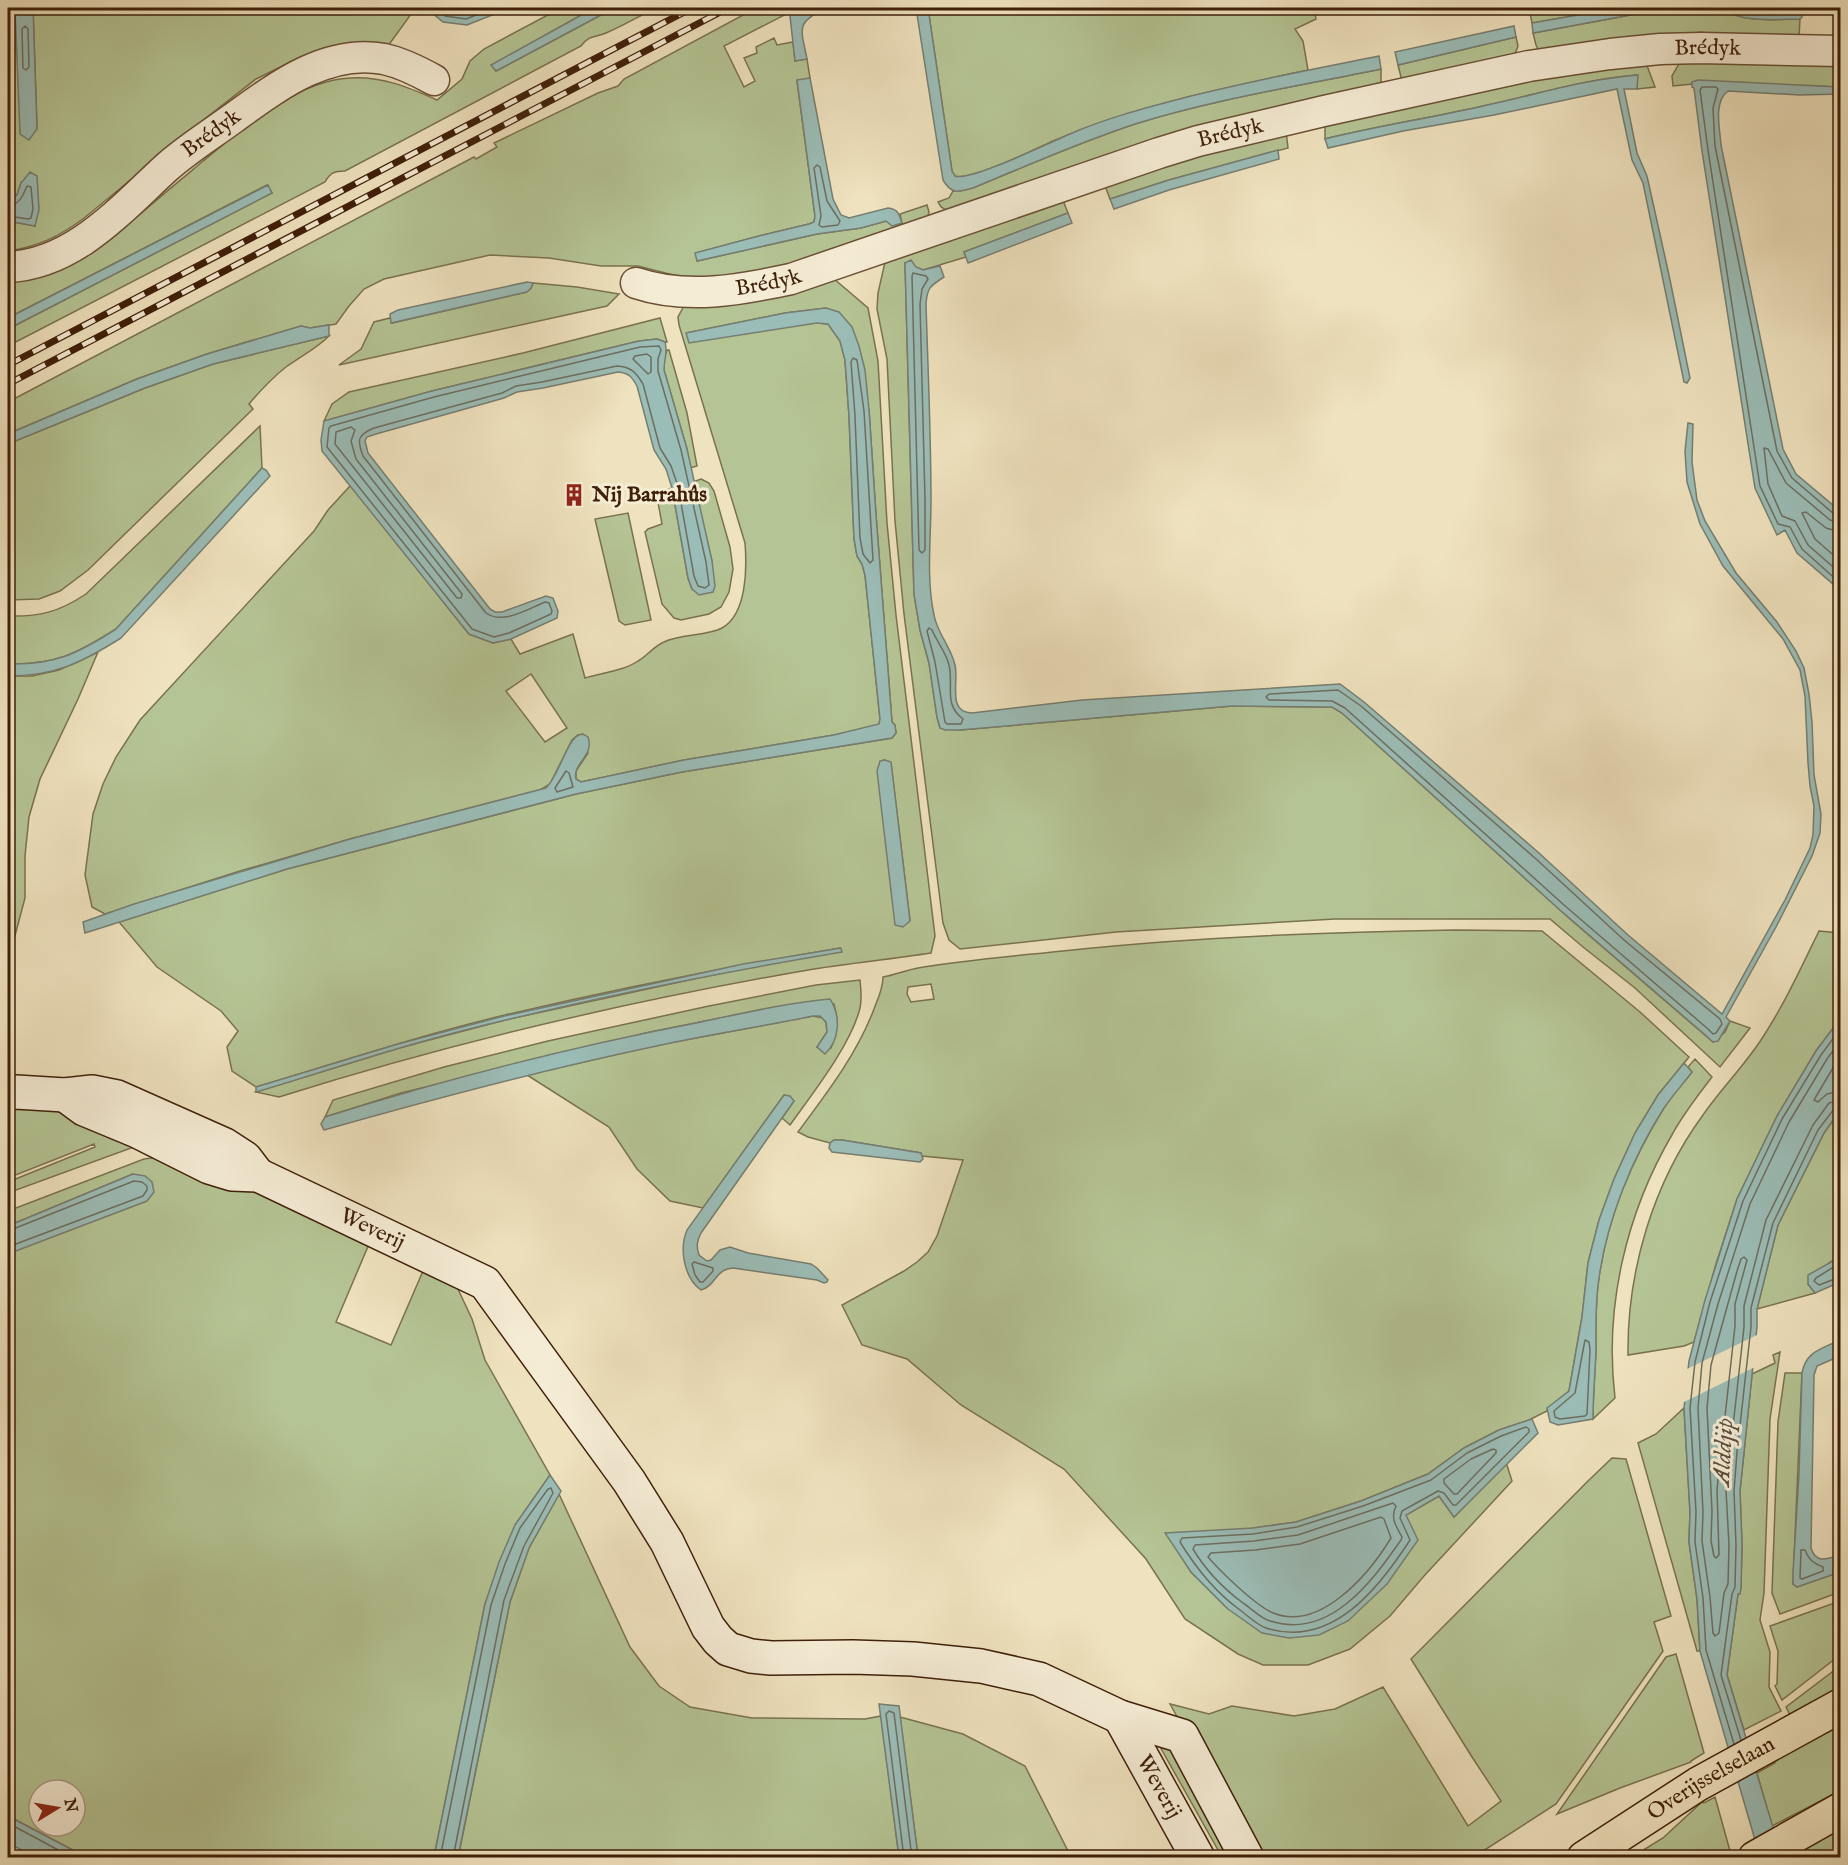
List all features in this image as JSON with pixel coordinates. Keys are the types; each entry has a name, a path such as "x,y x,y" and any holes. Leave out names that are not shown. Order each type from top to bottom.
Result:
{"main road":[{"name":"Overijsselselaan","path":"1584,1857 1698,1784 1840,1706"},
{"path":"1755,1857 1840,1810"}],"street":[{"name":"Brédyk","path":"636,283 668,291 702,292 748,288 791,279 1198,141 1529,66 1610,54 1701,48 1840,51"},
{"name":"Brédyk","path":"8,267 19,267 53,258 83,242 168,166 270,92 304,72 327,63 352,58 382,59 411,67 434,80"},
{"name":"Weverij","path":"8,1093 65,1095 92,1092 117,1097 225,1145 245,1158 258,1175 485,1283 629,1480 667,1542 708,1627 728,1649 751,1656 771,1658 889,1658 981,1666 1039,1679 1120,1717 1182,1736 1247,1857"},
{"name":"Weverij","path":"1120,1717 1198,1857"}],"green space":[{"path":"8,8 15,8 16,53 37,129 33,8 413,8 414,10 388,46 347,46 299,58 256,79 83,219 48,240 9,251 8,221 35,226 21,183 17,195 8,202"},
{"path":"561,8 594,8 492,65 496,71 614,8 656,8 602,35 590,38 581,46 345,171 333,173 325,182 8,346 8,329 272,193 267,185 8,318 8,279 44,275 90,253 234,135 270,109 309,88 329,81 350,78 384,81 437,100 462,79 470,61 484,49"},
{"path":"756,8 798,8 724,46 744,87 755,81 744,58 757,53 756,47 774,38 777,45 793,42 795,61 807,59 810,78 797,81 814,222 696,253 697,261 886,221 902,223 900,214 927,205 929,212 926,221 782,267 745,275 701,278 677,276 638,266 601,266 549,258 490,255 384,279 364,289 336,324 310,328 301,326 207,354 137,379 8,434 8,402 474,157 476,159 497,147 494,143 598,93 618,86 624,79"},
{"path":"928,8 1314,8 1316,19 1295,29 1303,41 1308,70 1147,108 1053,141 988,170 962,177 954,176 952,171"},
{"path":"1529,8 1618,8 1532,23"},
{"path":"1668,8 1723,8 1749,19 1800,19 1799,37 1711,37 1708,33 1700,32 1539,51 1533,33"},
{"path":"1516,37 1518,46 1514,57 1402,81 1398,65"},
{"path":"1680,62 1840,64 1840,87 1692,82 1692,84 1673,86 1672,76"},
{"path":"1646,63 1655,87 1637,89 1637,75 1598,80 1325,139 1325,122 1550,75"},
{"path":"1381,69 1381,86 949,212 938,202 949,198 953,191 973,188 1074,146 1135,124 1226,100"},
{"path":"1286,131 1288,148 1169,180 1110,199 1104,183"},
{"path":"1062,198 1068,213 964,252 966,257 923,270 905,263 914,594 940,728 960,730 1232,706 1332,707 1342,713 1570,919 1713,1042 1725,1032 1730,1021 1750,1028 1720,1067 1635,988 1550,919 1335,919 1116,932 960,949 949,940 943,923 904,614 895,521 887,359 877,309 878,293 885,262"},
{"path":"833,278 868,308 878,361 887,523 896,615 935,936 931,953 814,969 679,994 477,1041 279,1097 256,1092 399,1048 505,1020 744,968 841,951 840,948 714,971 505,1015 411,1040 256,1087 232,1071 227,1047 238,1031 221,1011 157,967 119,922 287,869 576,794 682,772 892,738 896,733 892,722 869,410 840,342 845,360 849,416 854,539 857,556 865,575 880,719 877,726 684,760 581,782 576,779 576,771 588,753 583,734 578,735 572,740 550,784 540,790 350,839 105,914 92,907 85,875 93,814 103,784 116,757 140,720 314,531 328,510 351,485 469,634 493,643 511,639 520,654 573,634 585,678 632,664 670,639 716,631 730,621 741,602 744,590 745,543 679,325 678,317 684,306","holes":["826,308 840,341 828,324 817,323 686,333 785,313","531,674 567,728 545,742 506,691","884,760 891,763 910,921"]},
{"path":"533,283 619,294 607,306 339,365 361,349 374,322 390,318 392,323 526,292"},
{"path":"660,318 667,342 657,339 639,341 432,391 324,421 332,404 349,392 523,353"},
{"path":"329,336 271,380 249,404 253,409 88,570 60,591 39,599 8,600 8,444 145,388 213,364"},
{"path":"667,350 669,350 687,413 697,466 690,468 687,449 664,370"},
{"path":"260,426 262,468 116,629 77,651 53,660 8,664 8,616 29,616 48,612 67,605 86,594"},
{"path":"701,479 709,483 714,491 730,547 733,569 729,592 721,607 709,614 681,620 674,618 662,604 645,532 662,524 657,497 659,492 672,488 692,589 712,561 693,482"},
{"path":"628,513 651,620 625,625 619,621 595,519"},
{"path":"98,652 40,779 29,817 25,856 25,898 12,947 8,949 8,676 32,676 59,670"},
{"path":"1455,930 1542,931 1640,1012 1689,1057 1658,1095 1635,1133 1614,1179 1599,1220 1588,1263 1582,1317 1569,1391 1547,1411 1499,1430 1464,1448 1428,1474 1361,1501 1296,1522 1171,1540 1191,1572 1228,1609 1439,1496 1454,1517 1506,1462 1512,1481 1390,1616 1350,1649 1308,1665 1263,1665 1238,1654 1185,1619 1146,1559 1064,1469 961,1405 907,1359 862,1345 842,1305 904,1271 928,1252 937,1236 963,1160 922,1156 921,1153 842,1140 834,1140 830,1143 798,1132 820,1103 859,1042 879,997 883,977 914,969 954,963 1112,946 1259,936","holes":["931,984 934,999 911,1002 907,994 908,987"]},
{"path":"1819,931 1840,933 1840,1019 1816,1051 1777,1116 1737,1199 1694,1342 1684,1346 1628,1355 1632,1292 1638,1260 1646,1229 1670,1169 1685,1141 1703,1115 1761,1040 1792,986"},
{"path":"860,980 861,1005 855,1022 840,1053 819,1084 790,1125 782,1118 794,1101 784,1095 703,1208 670,1201 637,1169 609,1127 527,1075 653,1046 813,1016 823,1018 826,1023 827,1032 817,1047 831,1048 837,1026 834,1004 776,1007 650,1032 401,1093 325,1117 333,1100 444,1067 548,1041 709,1006 816,985"},
{"path":"1695,1059 1712,1077 1673,1133 1643,1195 1631,1228 1616,1295 1612,1364 1615,1398 1593,1419 1597,1296 1608,1234 1622,1190 1641,1148 1664,1108 1692,1072 1688,1067"},
{"path":"8,1108 60,1111 142,1144 8,1193 8,1182 95,1147 94,1144 8,1178"},
{"path":"1840,1110 1840,1257 1830,1262 1808,1284 1815,1293 1757,1309 1778,1225 1824,1133"},
{"path":"168,1156 294,1207 369,1244 336,1322 391,1345 423,1271 457,1287 472,1319 485,1360 550,1475 515,1525 485,1604 434,1857 86,1857 50,1838 87,1838 87,1778 27,1778 27,1826 8,1816 8,1254 36,1242 133,1174 8,1226 8,1211 144,1159"},
{"path":"1780,1352 1770,1419 1764,1593 1760,1620 1770,1652 1769,1687 1781,1711 1744,1730 1727,1675 1738,1594 1741,1588 1740,1491 1752,1374 1775,1363 1773,1355"},
{"path":"1785,1373 1802,1373 1793,1584 1797,1587 1840,1572 1840,1592 1780,1614 1772,1593 1778,1422"},
{"path":"1684,1408 1690,1512 1689,1542 1697,1599 1700,1651 1697,1651 1638,1443 1656,1434"},
{"path":"1612,1458 1626,1459 1671,1616 1654,1622 1663,1651 1556,1804 1483,1851 1487,1857 1255,1857 1170,1704 1209,1714 1232,1706 1294,1716 1335,1709 1383,1687 1468,1826 1501,1801 1411,1659"},
{"path":"559,1494 630,1647 659,1686 690,1707 752,1718 865,1719 881,1716 899,1857 458,1858 510,1602 529,1548"},
{"path":"1840,1601 1840,1655 1782,1700 1775,1686 1777,1684 1778,1651 1770,1626"},
{"path":"1676,1654 1704,1753 1691,1762 1557,1814 1666,1657"},
{"path":"1840,1666 1840,1691 1790,1715 1786,1707"},
{"path":"900,1717 963,1734 1025,1766 1071,1857 918,1857"},
{"path":"1840,1723 1840,1791 1772,1826 1757,1773 1775,1763 1773,1758"},
{"path":"1159,1745 1177,1747 1238,1857 1222,1857"},
{"path":"1715,1797 1730,1851 1719,1857 1632,1857 1663,1838 1702,1802"},
{"path":"1840,1827 1840,1857 1793,1858 1801,1853 1800,1850"}],"water":[{"path":"15,8 33,8 37,129 29,140 20,134"},
{"path":"432,8 510,8 467,25 443,22 432,13"},
{"path":"594,8 614,8 496,71 491,65"},
{"path":"798,8 826,8 805,23 802,33 807,59 795,61 790,16 791,12"},
{"path":"916,8 928,8 952,171 955,176 978,173 1104,121 1187,97 1379,56 1381,69 1226,100 1165,115 1094,138 973,188 956,191 949,188 943,180"},
{"path":"1618,8 1668,8 1533,33 1532,23"},
{"path":"1723,8 1797,10 1801,12 1802,17 1800,19 1749,19"},
{"path":"1514,26 1516,37 1398,65 1395,52"},
{"path":"1638,75 1637,89 1624,89 1637,153 1647,176 1669,275 1690,378 1687,383 1684,382 1643,183 1632,160 1617,89 1328,148 1325,139 1579,84"},
{"path":"810,78 833,199 841,215 849,218 888,208 898,212 902,223 892,226 886,221 697,261 695,253 814,222 797,80"},
{"path":"1698,80 1840,87 1840,94 1800,95 1728,91 1720,102 1718,116 1721,145 1783,449 1796,474 1840,511 1840,590 1797,553 1785,530 1777,535 1755,488 1694,88 1692,87 1692,82"},
{"path":"1278,150 1279,159 1169,190 1114,209 1110,199 1169,180"},
{"path":"30,172 37,176 39,210 35,226 8,221 8,202 17,195 21,183"},
{"path":"268,185 272,193 8,329 8,318"},
{"path":"1068,213 1072,223 968,263 964,252"},
{"path":"911,260 916,267 923,270 940,266 944,277 930,288 926,304 931,476 930,572 936,622 955,665 959,708 964,712 972,713 1082,700 1340,684 1364,702 1539,853 1628,935 1722,1014 1785,900 1810,848 1814,806 1808,763 1805,696 1800,670 1783,639 1723,566 1700,524 1687,482 1685,451 1688,423 1693,424 1692,462 1697,500 1705,521 1736,573 1777,622 1804,668 1812,722 1814,775 1821,814 1820,833 1812,856 1726,1017 1730,1021 1718,1041 1713,1042 1560,910 1342,713 1332,707 1232,706 960,730 940,728 914,594 905,263"},
{"path":"527,282 533,283 527,292 391,323 390,314 398,310"},
{"path":"826,308 839,312 852,327 865,370 892,722 896,733 892,738 682,772 576,794 287,869 85,933 83,922 134,904 350,839 546,788 555,776 571,743 580,734 588,737 589,744 589,749 577,768 576,779 581,782 684,760 834,735 879,724 865,575 857,556 854,539 849,416 845,360 840,341 828,324 817,323 689,343 686,333 785,313"},
{"path":"329,325 329,336 213,364 145,388 8,444 8,434 137,379 207,354 301,326 310,328"},
{"path":"657,339 665,342 666,346 664,370 687,449 712,561 715,586 713,592 699,595 692,589 672,488 666,469 654,450 637,386 628,374 618,372 517,392 504,398 376,434 367,437 365,441 368,453 490,609 502,612 546,596 553,598 558,611 557,618 511,639 493,643 469,634 322,451 324,421 432,391 639,341"},
{"path":"262,468 270,476 121,638 80,661 54,671 8,676 8,664 53,660 77,651 116,629"},
{"path":"880,761 891,762 910,921 903,927 895,925 877,771"},
{"path":"841,948 842,952 673,983 475,1028 256,1092 256,1087 398,1044 504,1016 743,964"},
{"path":"830,999 836,1013 837,1028 834,1042 825,1054 817,1047 827,1032 826,1022 820,1016 813,1016 570,1065 324,1130 321,1124 325,1117 371,1103 556,1053 763,1009"},
{"name":"Alddjip","path":"1840,1019 1840,1110 1824,1133 1778,1225 1757,1309 1740,1491 1741,1588 1738,1594 1727,1675 1782,1857 1760,1857 1700,1651 1697,1599 1689,1542 1690,1512 1684,1408 1689,1361 1705,1300 1737,1199 1777,1116 1816,1051"},
{"path":"1684,1063 1692,1072 1664,1108 1641,1148 1622,1190 1608,1234 1597,1296 1593,1419 1558,1425 1550,1422 1547,1408 1569,1391 1582,1317 1588,1263 1599,1220 1614,1179 1635,1133 1658,1095"},
{"path":"784,1095 790,1096 794,1101 701,1233 697,1244 698,1252 707,1261 711,1260 720,1250 730,1247 748,1253 811,1264 828,1280 824,1283 817,1280 733,1268 723,1271 710,1285 701,1290 695,1285 685,1263 683,1246 687,1230"},
{"path":"834,1140 921,1153 923,1159 920,1162 832,1152 829,1148 830,1143"},
{"path":"133,1174 145,1176 152,1182 154,1192 147,1201 8,1254 8,1226"},
{"path":"1840,1257 1840,1282 1815,1293 1808,1284 1808,1275"},
{"path":"1840,1340 1840,1356 1817,1366 1814,1375 1811,1548 1816,1556 1822,1559 1840,1555 1840,1572 1797,1587 1793,1584 1793,1573 1802,1373 1811,1355"},
{"path":"1532,1419 1538,1433 1454,1517 1439,1496 1406,1515 1418,1540 1387,1584 1348,1621 1319,1635 1289,1638 1262,1633 1228,1609 1191,1572 1165,1533 1253,1528 1296,1522 1361,1501 1428,1474 1464,1448 1499,1430"},
{"path":"550,1475 561,1491 529,1548 510,1602 458,1857 434,1857 485,1604 499,1562 515,1525"},
{"path":"879,1704 899,1706 918,1857 899,1857"},
{"path":"8,1816 27,1826 27,1838 50,1838 86,1857 35,1857 8,1843"}],"pier":[{"path":"1759,1334 1755,1367 1682,1403 1685,1370"}],"railway":[{"path":"8,365 692,8"},
{"path":"8,384 728,8"}],"place":[{"name":"Nij Barrahûs","path":"574,495"}]}
